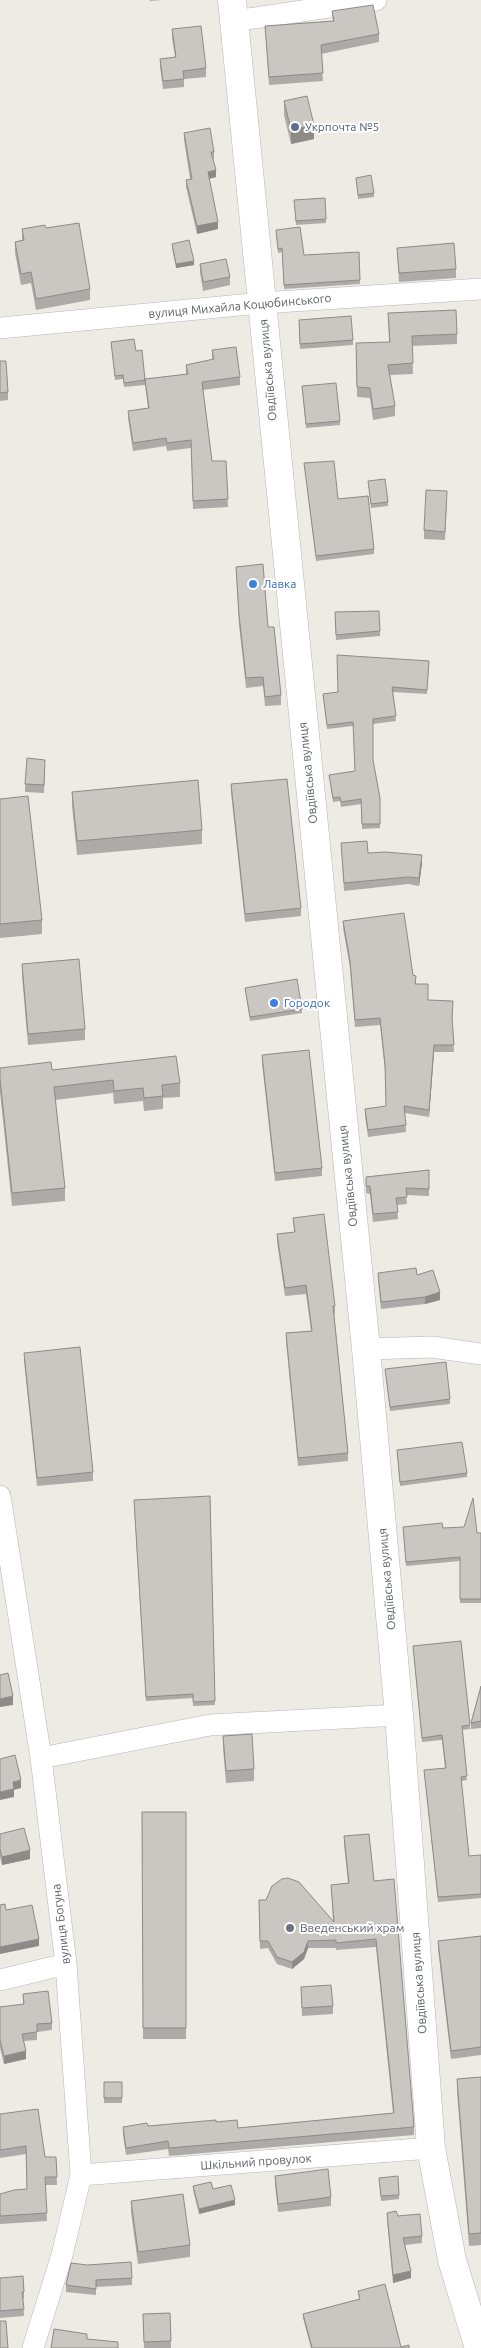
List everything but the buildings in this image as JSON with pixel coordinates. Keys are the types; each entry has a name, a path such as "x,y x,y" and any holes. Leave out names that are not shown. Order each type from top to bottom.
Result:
{"main road":[{"name":"Овдіївська вулиця","path":"233,11 366,1349 399,1715 432,2148 452,2260 479,2348"}],"street":[{"path":"233,11 376,0"},
{"name":"вулиця Михайла Коцюбинського","path":"0,328 261,303 481,290"},
{"path":"366,1349 432,1346 481,1354"},
{"name":"вулиця Богуна","path":"0,1496 41,1758 66,1964 81,2175 62,2254 34,2348"},
{"path":"41,1758 210,1725 399,1715"},
{"path":"0,1980 66,1964"},
{"name":"Шкільний провулок","path":"81,2175 432,2148"}],"place":[{"name":"Укрпочта №5","path":"295,127"},
{"name":"Лавка","path":"253,584"},
{"name":"Городок","path":"274,1003"},
{"name":"Введенський храм","path":"290,1928"}]}
